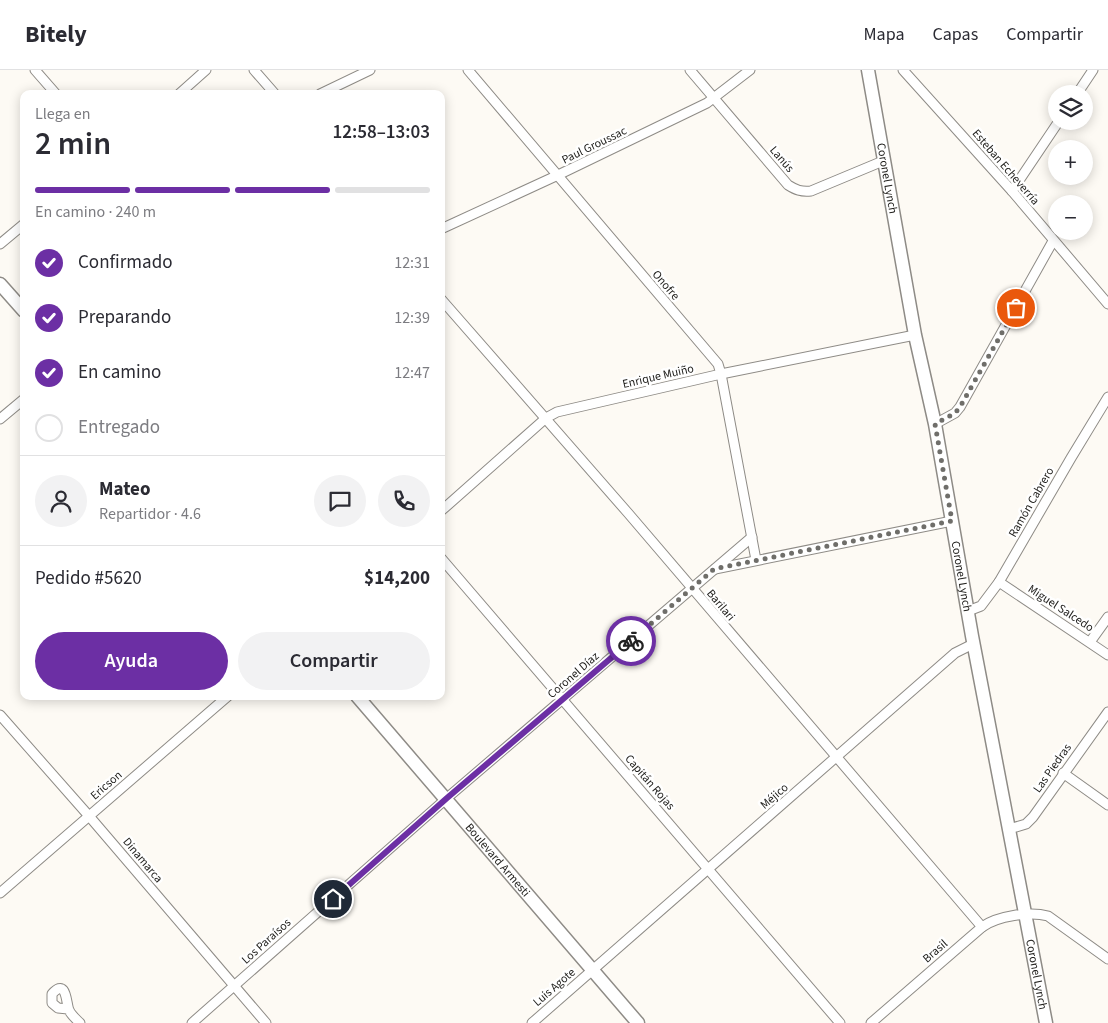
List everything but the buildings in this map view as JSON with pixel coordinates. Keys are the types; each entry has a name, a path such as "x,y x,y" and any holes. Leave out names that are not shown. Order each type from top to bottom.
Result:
{"street":[{"path":"35,70 52,90"},
{"path":"184,90 206,70"},
{"path":"254,70 272,90"},
{"path":"328,90 370,70"},
{"name":"Onofre","path":"468,70 556,176 718,364 756,560"},
{"name":"Lanús","path":"690,70 788,185 795,190 801,192 810,191 883,162"},
{"name":"Paul Groussac","path":"445,227 556,176 714,98 750,70"},
{"name":"Coronel Lynch","path":"868,70 915,335 935,424 973,644 1046,1023"},
{"name":"Esteban Echeverría","path":"903,70 1012,191 1108,304"},
{"path":"1083,85 1093,70"},
{"path":"1012,191 1053,130"},
{"path":"0,244 20,227"},
{"path":"935,424 955,413 960,407 1053,241"},
{"path":"0,284 20,306"},
{"name":"Barilari","path":"445,304 546,418 982,927"},
{"name":"Enrique Muiño","path":"445,507 546,418 557,412 721,374 915,335"},
{"name":"Ramón Cabrero","path":"968,611 981,606 999,582 1108,397"},
{"path":"0,419 20,402"},
{"name":"Coronel Díaz","path":"714,569 952,521"},
{"name":"Coronel Díaz","path":"447,798 752,537"},
{"name":"Capitán Rojas","path":"445,563 840,1023"},
{"name":"Miguel Salcedo","path":"999,582 1108,656"},
{"path":"1090,642 1108,617"},
{"name":"Méjico","path":"593,970 955,653 973,644"},
{"name":"Ericson","path":"0,893 223,700"},
{"name":"Boulevard Armesti","path":"361,700 447,798 638,1023"},
{"name":"Las Piedras","path":"1009,829 1026,824 1033,817 1108,712"},
{"name":"Dinamarca","path":"0,715 90,816 266,1023"},
{"path":"1063,773 1108,806"},
{"name":"Los Paraísos","path":"192,1023 447,798"},
{"name":"Brasil","path":"871,1023 982,927 994,921 1024,914 1042,914 1048,916 1108,959"},
{"name":"Luis Agote","path":"532,1023 593,970"},
{"path":"68,1009 80,1023"}],"way so far":[{"path":"631,641 714,569 952,521 935,424 955,413 960,407 1016,308"}],"route":[{"path":"333,899 447,798 631,641"}]}
